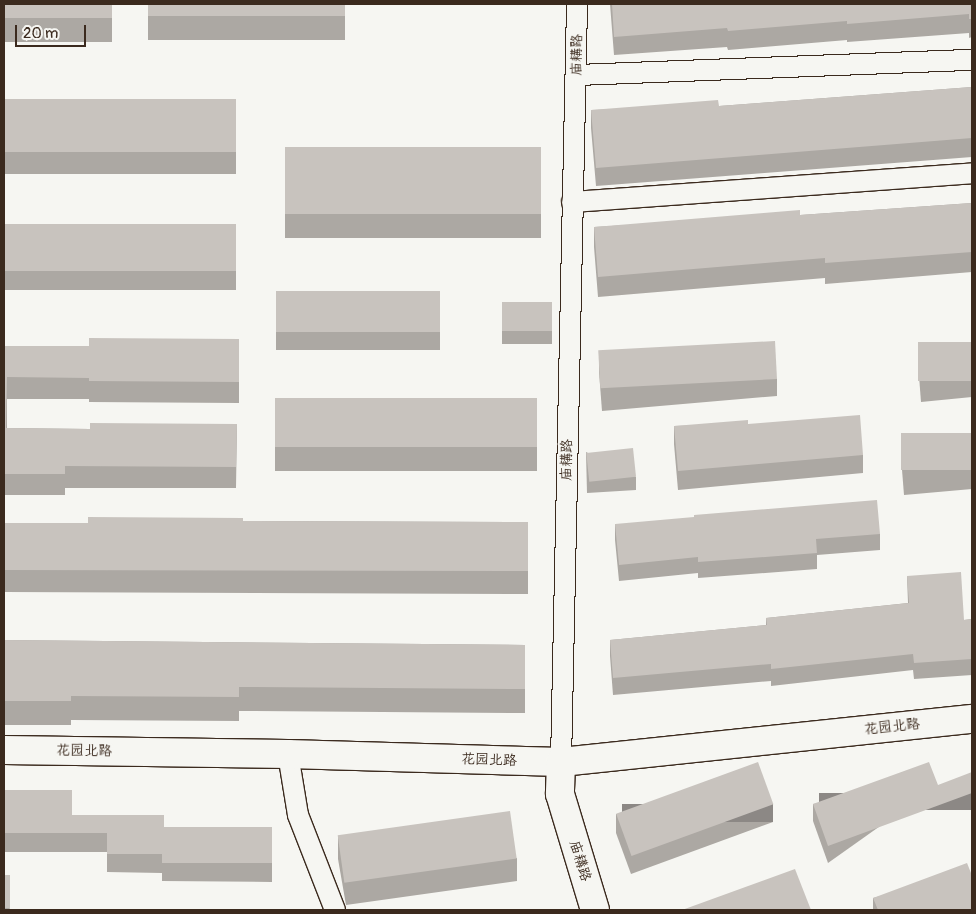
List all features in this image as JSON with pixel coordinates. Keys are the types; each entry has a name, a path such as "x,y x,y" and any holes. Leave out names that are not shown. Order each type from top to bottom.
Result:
{"street":[{"name":"庙耩路","path":"578,4 560,794 595,910"},
{"path":"577,75 972,60"},
{"path":"572,202 972,173"},
{"name":"花园北路","path":"4,750 288,754 561,762 972,719"},
{"path":"288,754 298,815 335,910"}],"building":[{"path":"4,4 112,4 112,18 4,18"},
{"path":"148,4 345,4 345,16 148,16"},
{"path":"612,4 972,4 972,19 969,19 969,14 847,24 847,21 728,31 727,28 614,37"},
{"path":"972,87 972,138 596,168 591,110 718,100 719,106"},
{"path":"4,99 236,99 236,152 4,152"},
{"path":"285,147 541,147 541,214 285,214"},
{"path":"972,203 972,252 825,263 825,258 598,277 594,227 800,210 800,215"},
{"path":"4,224 236,224 236,271 4,271"},
{"path":"276,291 440,291 440,332 276,332"},
{"path":"502,302 552,302 552,331 502,331"},
{"path":"89,338 239,339 239,382 89,381 89,378 7,377 6,428 90,429 90,423 237,424 236,467 65,466 65,474 4,474 4,346 89,346"},
{"path":"775,341 777,379 600,388 598,350"},
{"path":"918,342 972,342 972,381 918,381"},
{"path":"275,398 537,398 537,447 275,447"},
{"path":"860,415 863,455 678,471 674,426 748,420 748,424"},
{"path":"901,433 972,433 972,470 901,470"},
{"path":"633,448 636,477 589,482 586,453"},
{"path":"877,500 880,534 816,539 817,553 698,562 698,557 619,565 615,524 694,517 694,515"},
{"path":"88,517 243,518 243,521 528,522 528,571 4,570 4,523 88,523"},
{"path":"961,572 964,620 972,619 972,659 914,663 913,654 771,669 771,664 613,678 610,640 767,625 766,618 909,603 907,576"},
{"path":"4,640 525,645 525,689 239,687 239,697 71,696 71,701 4,701"},
{"path":"758,762 773,804 631,856 616,814"},
{"path":"929,762 938,785 972,772 972,793 828,846 813,804"},
{"path":"4,790 72,790 72,815 164,815 164,827 272,827 272,863 162,863 162,854 107,854 107,833 4,833"},
{"path":"510,811 517,859 344,883 338,835"},
{"path":"967,863 972,872 972,909 878,910 873,898"},
{"path":"795,869 811,910 682,910"},
{"path":"4,875 10,875 10,908 4,908"}]}
